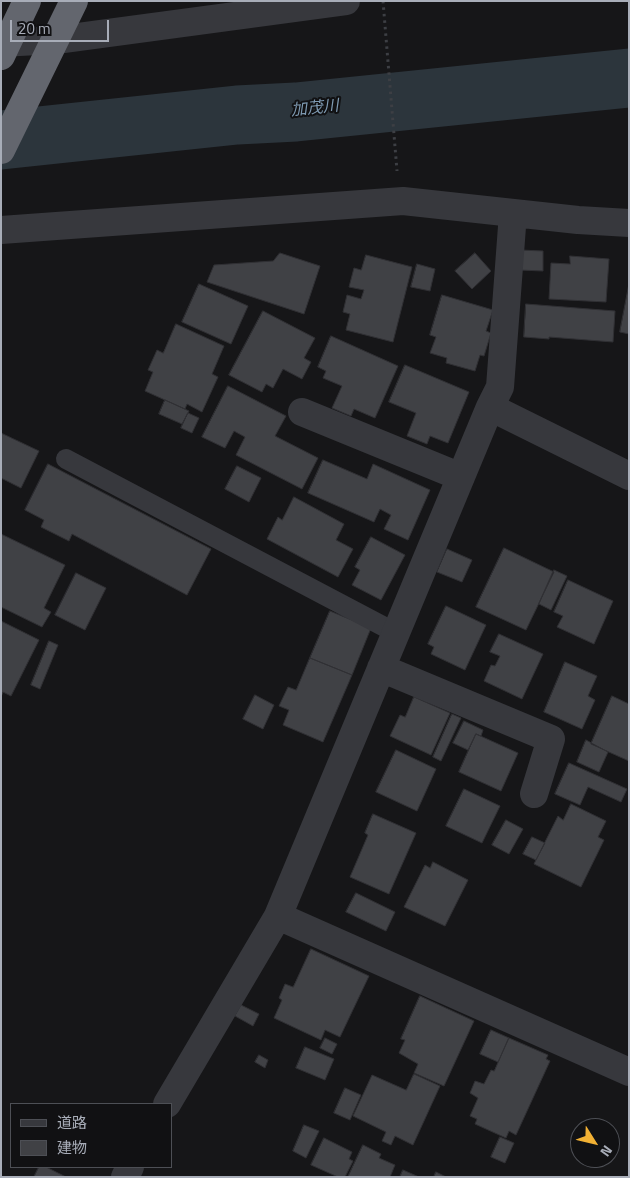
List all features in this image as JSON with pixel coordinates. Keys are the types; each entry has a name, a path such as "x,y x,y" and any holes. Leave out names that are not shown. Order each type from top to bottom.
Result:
{"highway":[{"path":"3,47 27,1"},
{"path":"1,150 74,1"}],"street":[{"path":"3,47 346,1"},
{"path":"1,230 404,201 578,220 629,223"},
{"path":"168,1103 278,916 500,387 514,213"},
{"path":"490,407 629,476"},
{"path":"302,412 461,477"},
{"path":"381,668 550,739 534,794"},
{"path":"278,916 629,1072"}],"lane":[{"path":"66,459 396,633"}],"path":[{"path":"383,1 398,180"}],"building":[{"path":"520,250 543,251 543,271 519,270"},
{"path":"280,253 320,266 304,314 207,282 214,265 273,261"},
{"path":"475,253 491,271 472,289 455,271"},
{"path":"366,255 412,267 393,342 346,330 350,314 343,312 347,295 361,299 364,290 349,287 354,268 361,270"},
{"path":"570,256 609,259 606,302 549,299 551,263 570,264"},
{"path":"417,264 435,269 430,291 411,287"},
{"path":"199,284 248,306 231,344 182,322"},
{"path":"629,284 629,334 620,332"},
{"path":"442,295 493,310 486,331 491,333 484,356 480,355 475,371 446,363 447,358 430,353 436,337 430,335"},
{"path":"526,304 615,311 613,342 524,337"},
{"path":"263,311 315,338 304,358 311,362 302,379 283,369 273,388 266,384 262,392 229,375"},
{"path":"176,324 224,346 212,374 218,377 202,412 187,404 185,409 145,391 153,372 148,370 157,350 163,353"},
{"path":"331,336 398,366 375,418 354,409 351,416 332,408 342,386 323,378 326,371 318,367"},
{"path":"405,365 469,392 448,443 430,436 427,444 407,436 416,413 389,402"},
{"path":"228,386 286,416 275,436 318,458 302,489 236,455 245,437 234,431 225,448 202,437"},
{"path":"165,400 189,411 182,424 159,414"},
{"path":"188,413 199,418 192,433 181,428"},
{"path":"1,433 39,451 21,488 1,478"},
{"path":"323,460 367,479 373,464 430,490 408,540 384,529 391,515 380,509 374,522 308,493"},
{"path":"48,464 211,549 187,595 72,534 69,541 41,527 44,520 25,510"},
{"path":"237,466 261,478 249,502 225,489"},
{"path":"294,497 344,524 336,540 353,549 338,577 267,539 278,517 282,520"},
{"path":"1,534 65,565 44,608 51,612 42,627 1,607"},
{"path":"371,537 405,555 381,600 352,585 360,570 355,567"},
{"path":"504,548 554,572 526,630 476,607"},
{"path":"447,549 472,560 462,582 437,572"},
{"path":"554,570 567,576 551,610 539,604"},
{"path":"76,573 106,588 85,630 55,615"},
{"path":"568,580 613,601 594,644 557,627 563,616 554,612"},
{"path":"446,606 486,625 465,670 431,654 434,647 428,644"},
{"path":"330,611 371,628 352,675 310,658"},
{"path":"1,621 39,640 11,696 3,692 1,697"},
{"path":"499,634 543,654 522,699 484,681 491,665 495,666 500,656 490,652"},
{"path":"49,641 58,645 40,689 31,685"},
{"path":"310,658 352,675 323,742 283,725 289,710 279,706 288,687 296,690"},
{"path":"565,662 597,676 588,696 595,700 582,729 544,712"},
{"path":"255,695 274,705 263,729 243,719"},
{"path":"612,696 629,704 629,761 591,744"},
{"path":"414,697 450,713 431,755 390,736 400,715 405,717"},
{"path":"452,714 461,718 441,761 433,757"},
{"path":"464,721 483,730 481,736 476,734 468,750 453,743"},
{"path":"476,734 518,753 501,791 459,772"},
{"path":"586,740 608,752 599,772 577,762"},
{"path":"396,750 436,769 417,811 376,792"},
{"path":"569,763 627,789 621,802 588,787 580,805 555,794"},
{"path":"464,789 500,806 482,843 446,826"},
{"path":"571,804 606,821 598,837 604,840 581,887 534,864 558,816 563,820"},
{"path":"373,814 416,833 389,894 350,877 368,835 365,833"},
{"path":"506,820 523,829 509,854 492,845"},
{"path":"532,837 545,843 536,860 523,854"},
{"path":"433,862 468,880 445,926 404,907 425,865 430,868"},
{"path":"356,893 395,912 386,931 346,912"},
{"path":"311,949 369,976 340,1037 325,1030 321,1040 274,1018 282,1000 279,998 285,984 293,987"},
{"path":"420,996 474,1021 444,1086 414,1073 418,1064 399,1053 405,1040 401,1039"},
{"path":"241,1005 259,1014 253,1026 235,1016"},
{"path":"491,1030 509,1038 498,1062 480,1054"},
{"path":"325,1038 337,1044 332,1054 320,1048"},
{"path":"509,1038 548,1055 546,1059 550,1061 516,1135 509,1131 506,1138 475,1124 477,1119 470,1116 478,1098 470,1093 475,1081 484,1084 491,1070 494,1071"},
{"path":"305,1047 334,1059 325,1080 296,1068"},
{"path":"259,1055 268,1060 265,1068 255,1062"},
{"path":"414,1074 440,1086 413,1145 395,1136 391,1145 382,1141 386,1132 353,1116 372,1075 406,1090"},
{"path":"345,1088 361,1095 350,1120 334,1113"},
{"path":"304,1125 319,1131 306,1158 293,1151"},
{"path":"500,1137 514,1143 505,1163 491,1157"},
{"path":"324,1138 352,1152 349,1159 353,1161 345,1177 338,1177 311,1165"},
{"path":"363,1145 381,1154 379,1158 395,1165 390,1177 348,1177"},
{"path":"38,1168 48,1168 66,1177 34,1177"},
{"path":"403,1170 419,1177 400,1177"},
{"path":"436,1172 446,1177 434,1177"}],"waterway":[{"name":"加茂川","path":"1,140 237,115 296,112 629,78"}]}
